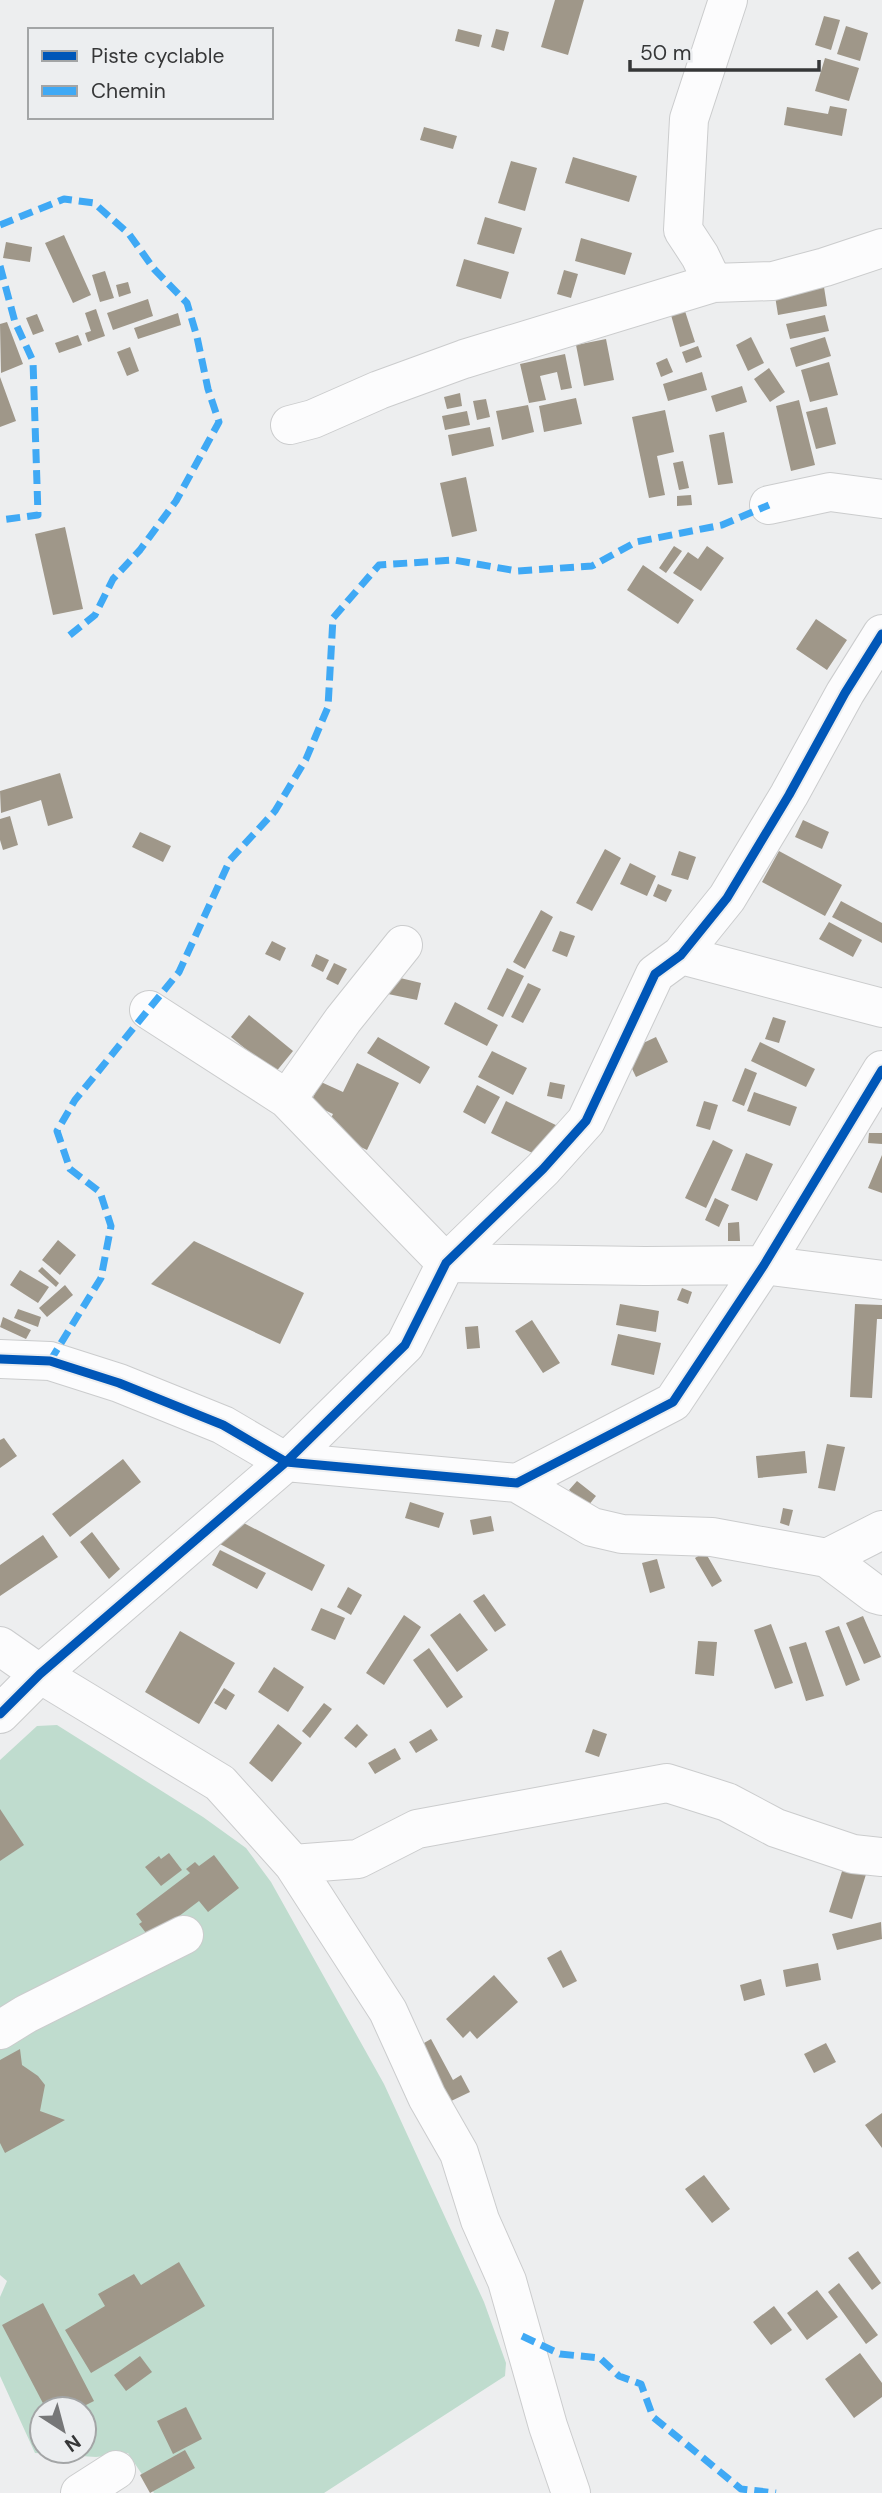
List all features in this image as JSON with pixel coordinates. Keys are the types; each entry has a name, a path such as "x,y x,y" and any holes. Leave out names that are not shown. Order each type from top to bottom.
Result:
{"street":[{"path":"713,283 683,230 689,120 728,0"},
{"path":"290,425 313,419 379,390 464,359 713,283 773,281 825,268 882,248"},
{"path":"769,505 830,492 882,499"},
{"path":"0,1714 40,1674 286,1462 405,1345 446,1263 543,1168 586,1121 656,974 681,956 727,898 882,634"},
{"path":"287,1099 343,1020 403,945"},
{"path":"681,956 882,1008"},
{"path":"149,1010 287,1099 446,1263 764,1265 882,1280"},
{"path":"517,1483 673,1402 764,1265 882,1070"},
{"path":"0,1359 50,1361 119,1382 223,1425 286,1462 517,1483 592,1527 622,1534 712,1537 827,1558 875,1594 882,1596"},
{"path":"827,1558 882,1530"},
{"path":"0,1646 40,1674 220,1783 293,1864 388,2011 427,2097 459,2153 480,2220 507,2281 548,2426 571,2493"},
{"path":"293,1864 358,1859 417,1829 667,1783 727,1802 776,1828 853,1854 882,1857"},
{"path":"0,2030 26,2014 184,1935"},
{"path":"80,2493 116,2470"}],"green space":[{"path":"57,1725 203,1817 246,1848 271,1882 384,2084 484,2302 506,2363 505,2376 324,2493 154,2493 128,2453 98,2457 98,2395 28,2395 28,2438 0,2376 0,2297 7,2281 0,2275 0,1760 37,1726"}],"building":[{"path":"555,0 584,0 568,55 541,47"},
{"path":"824,16 840,20 831,50 815,45"},
{"path":"846,26 868,33 860,61 837,54"},
{"path":"458,29 482,35 479,47 455,41"},
{"path":"496,29 509,32 504,51 491,47"},
{"path":"825,58 859,68 849,101 815,91"},
{"path":"830,106 847,109 842,136 784,125 787,107 828,114"},
{"path":"424,127 457,136 453,149 420,140"},
{"path":"573,157 637,176 629,202 565,183"},
{"path":"511,161 537,168 525,211 498,203"},
{"path":"485,217 522,228 514,254 477,244"},
{"path":"64,235 91,295 73,303 45,243"},
{"path":"581,238 632,253 625,275 575,261"},
{"path":"6,242 32,247 30,262 3,258"},
{"path":"464,259 509,272 501,299 456,286"},
{"path":"564,270 578,274 571,298 557,294"},
{"path":"105,271 114,298 100,302 92,275"},
{"path":"128,282 131,293 119,297 116,285"},
{"path":"824,287 827,306 778,315 775,296"},
{"path":"148,299 153,316 113,330 107,313"},
{"path":"96,309 105,336 88,342 85,333 91,331 85,313"},
{"path":"685,311 695,342 680,347 671,315"},
{"path":"178,313 181,325 138,339 134,328"},
{"path":"37,314 44,331 33,335 26,318"},
{"path":"825,315 829,331 790,339 786,324"},
{"path":"7,322 23,364 1,373 0,324"},
{"path":"78,335 82,345 59,353 55,343"},
{"path":"751,337 764,363 748,371 736,345"},
{"path":"825,337 831,356 796,367 790,348"},
{"path":"606,339 614,380 584,386 576,345"},
{"path":"698,346 702,357 686,363 682,352"},
{"path":"130,347 139,371 127,376 117,352"},
{"path":"565,354 572,388 561,390 557,372 540,376 546,400 529,403 520,364"},
{"path":"667,358 673,372 661,377 656,363"},
{"path":"829,362 838,395 810,402 801,370"},
{"path":"769,368 785,392 770,402 754,379"},
{"path":"702,372 707,390 668,401 663,384"},
{"path":"0,377 16,421 0,427"},
{"path":"742,386 747,402 716,412 711,396"},
{"path":"460,393 462,406 447,409 444,397"},
{"path":"576,398 582,424 544,432 539,406"},
{"path":"486,399 490,417 477,420 473,401"},
{"path":"799,400 815,465 791,471 776,406"},
{"path":"528,405 534,432 502,440 496,411"},
{"path":"827,407 836,444 816,449 806,412"},
{"path":"665,410 674,452 657,456 665,495 649,498 632,417"},
{"path":"467,411 470,425 445,430 442,416"},
{"path":"490,427 494,446 452,456 448,435"},
{"path":"724,432 733,483 718,485 709,435"},
{"path":"683,461 689,488 679,490 673,463"},
{"path":"466,477 477,531 452,537 440,483"},
{"path":"691,495 692,505 677,506 677,496"},
{"path":"65,527 83,609 53,615 35,534"},
{"path":"674,546 682,551 666,573 659,568"},
{"path":"707,546 724,558 701,591 673,573 688,552 698,559"},
{"path":"643,565 694,600 678,624 627,590"},
{"path":"816,619 847,640 827,670 796,649"},
{"path":"60,773 73,818 48,826 41,800 1,813 0,791"},
{"path":"10,816 18,845 3,850 0,819"},
{"path":"803,820 829,832 822,849 795,837"},
{"path":"140,832 171,846 163,862 132,847"},
{"path":"605,849 621,858 592,911 576,903"},
{"path":"679,851 696,857 688,880 671,875"},
{"path":"779,851 842,885 825,916 762,882"},
{"path":"630,863 656,876 647,896 620,884"},
{"path":"658,884 672,890 666,902 653,896"},
{"path":"841,901 882,923 882,943 832,917"},
{"path":"541,910 553,917 525,969 513,962"},
{"path":"829,922 862,940 853,957 819,939"},
{"path":"560,931 575,936 567,957 552,951"},
{"path":"272,941 286,948 280,961 265,954"},
{"path":"316,954 329,960 323,972 311,966"},
{"path":"334,963 347,969 338,985 326,979"},
{"path":"507,968 524,976 503,1017 487,1009"},
{"path":"392,976 421,983 417,1000 388,994"},
{"path":"528,983 541,989 523,1023 511,1017"},
{"path":"455,1002 498,1025 487,1046 444,1024"},
{"path":"249,1015 293,1051 275,1073 231,1037"},
{"path":"773,1017 786,1021 779,1043 765,1039"},
{"path":"378,1037 430,1067 420,1084 367,1053"},
{"path":"656,1037 668,1062 636,1077 624,1052"},
{"path":"760,1042 815,1069 806,1087 751,1061"},
{"path":"492,1051 527,1068 513,1095 478,1077"},
{"path":"357,1063 399,1083 367,1150 325,1130 333,1114 310,1103 321,1082 343,1092"},
{"path":"745,1068 757,1073 744,1106 732,1101"},
{"path":"550,1082 565,1085 562,1099 547,1096"},
{"path":"477,1085 500,1097 485,1124 463,1112"},
{"path":"754,1092 797,1107 790,1126 747,1111"},
{"path":"506,1101 562,1128 547,1160 491,1133"},
{"path":"704,1101 718,1105 710,1130 696,1126"},
{"path":"869,1133 882,1133 882,1144 868,1143"},
{"path":"713,1140 733,1150 706,1208 685,1198"},
{"path":"746,1153 773,1164 757,1201 731,1190"},
{"path":"882,1155 882,1193 868,1188"},
{"path":"715,1198 729,1205 719,1227 705,1220"},
{"path":"739,1222 740,1241 728,1241 728,1223"},
{"path":"58,1240 76,1255 60,1275 42,1260"},
{"path":"194,1241 304,1293 280,1344 151,1284"},
{"path":"42,1267 59,1283 56,1287 38,1271"},
{"path":"20,1270 49,1287 38,1303 10,1285"},
{"path":"65,1285 73,1295 47,1317 39,1308"},
{"path":"682,1288 692,1292 688,1304 677,1300"},
{"path":"620,1304 659,1311 656,1332 616,1325"},
{"path":"855,1304 882,1305 882,1319 877,1319 872,1398 850,1397"},
{"path":"18,1309 41,1317 38,1327 14,1318"},
{"path":"3,1317 31,1330 26,1339 0,1327"},
{"path":"532,1320 560,1363 543,1373 515,1331"},
{"path":"478,1326 480,1348 467,1349 465,1327"},
{"path":"618,1334 661,1343 654,1375 611,1365"},
{"path":"4,1438 17,1456 0,1468 0,1440"},
{"path":"827,1444 845,1447 835,1491 818,1488"},
{"path":"805,1451 807,1473 758,1478 756,1456"},
{"path":"123,1459 141,1482 70,1537 52,1514"},
{"path":"577,1481 596,1496 588,1506 569,1490"},
{"path":"410,1502 444,1513 439,1528 405,1518"},
{"path":"783,1508 793,1510 789,1526 780,1523"},
{"path":"491,1516 494,1531 473,1535 470,1520"},
{"path":"232,1517 325,1565 312,1591 218,1543"},
{"path":"92,1532 120,1569 109,1579 80,1542"},
{"path":"43,1535 58,1557 0,1596 0,1565"},
{"path":"220,1550 266,1573 257,1589 212,1565"},
{"path":"705,1552 722,1581 712,1587 695,1558"},
{"path":"657,1559 665,1588 650,1593 642,1563"},
{"path":"348,1587 362,1595 351,1615 337,1607"},
{"path":"484,1594 506,1625 495,1632 473,1601"},
{"path":"321,1608 345,1618 335,1640 311,1630"},
{"path":"460,1613 488,1650 457,1672 430,1635"},
{"path":"404,1615 421,1627 384,1685 366,1673"},
{"path":"863,1616 881,1657 864,1664 846,1623"},
{"path":"771,1624 793,1683 775,1689 754,1630"},
{"path":"839,1626 860,1680 846,1686 825,1631"},
{"path":"180,1631 235,1663 199,1724 145,1692"},
{"path":"698,1641 717,1642 714,1676 695,1674"},
{"path":"806,1642 824,1696 806,1701 789,1647"},
{"path":"429,1648 463,1697 447,1708 413,1660"},
{"path":"274,1667 304,1687 288,1712 258,1692"},
{"path":"224,1688 235,1695 226,1710 214,1703"},
{"path":"324,1703 332,1709 310,1738 302,1731"},
{"path":"278,1724 302,1743 272,1782 249,1763"},
{"path":"357,1724 368,1735 356,1748 344,1738"},
{"path":"431,1729 438,1740 416,1753 409,1742"},
{"path":"593,1729 607,1734 599,1757 585,1752"},
{"path":"395,1748 401,1759 375,1774 368,1763"},
{"path":"0,1809 24,1845 0,1861"},
{"path":"169,1853 182,1870 161,1886 145,1867 159,1856 161,1859"},
{"path":"214,1855 239,1888 208,1912 199,1901 150,1938 139,1924 142,1922 136,1914 190,1873 186,1869 195,1862 199,1866"},
{"path":"845,1862 868,1868 852,1919 829,1912"},
{"path":"881,1922 882,1939 837,1950 832,1934"},
{"path":"561,1950 577,1981 563,1988 547,1958"},
{"path":"818,1963 821,1980 786,1987 783,1970"},
{"path":"494,1975 518,2002 477,2039 470,2031 463,2038 446,2019"},
{"path":"761,1979 765,1995 744,2001 740,1985"},
{"path":"431,2039 453,2080 461,2075 470,2092 447,2103 417,2047"},
{"path":"826,2043 836,2062 814,2073 804,2054"},
{"path":"20,2049 22,2065 38,2076 45,2085 40,2111 65,2120 5,2153 0,2143 0,2060"},
{"path":"882,2113 882,2148 865,2125"},
{"path":"704,2175 730,2209 712,2223 685,2189"},
{"path":"858,2251 881,2283 872,2290 848,2258"},
{"path":"179,2262 205,2306 91,2373 65,2330 105,2306 98,2294 134,2274 141,2285"},
{"path":"839,2283 878,2335 866,2344 828,2292"},
{"path":"817,2290 838,2317 807,2340 787,2313"},
{"path":"43,2303 91,2395 39,2395 2,2325"},
{"path":"774,2306 792,2330 771,2345 753,2322"},
{"path":"860,2353 882,2383 882,2397 854,2418 825,2379"},
{"path":"140,2356 152,2372 126,2391 114,2375"},
{"path":"186,2407 202,2439 173,2454 157,2421"},
{"path":"185,2450 195,2468 150,2493 140,2475"}],"marked path":[{"path":"0,225 64,199 94,203 129,234 154,269 187,303 219,422 176,501 140,550 113,579 95,615 65,639"},
{"path":"0,266 15,322 33,361 38,515 0,520"},
{"path":"50,1361 101,1278 111,1226 100,1192 70,1169 57,1131 75,1100 179,972 230,860 275,811 306,759 328,707 333,618 379,565 454,560 517,571 592,566 636,542 722,525 769,505"},
{"path":"522,2336 560,2354 600,2358 619,2376 641,2384 653,2417 741,2489 776,2493"}],"cycle path":[{"path":"0,1714 40,1674 286,1462 405,1345 446,1263 543,1169 586,1121 655,974 681,955 727,898 882,634"},
{"path":"0,1359 50,1361 119,1383 223,1425 286,1462 517,1483 673,1402 764,1265 882,1070"}]}
